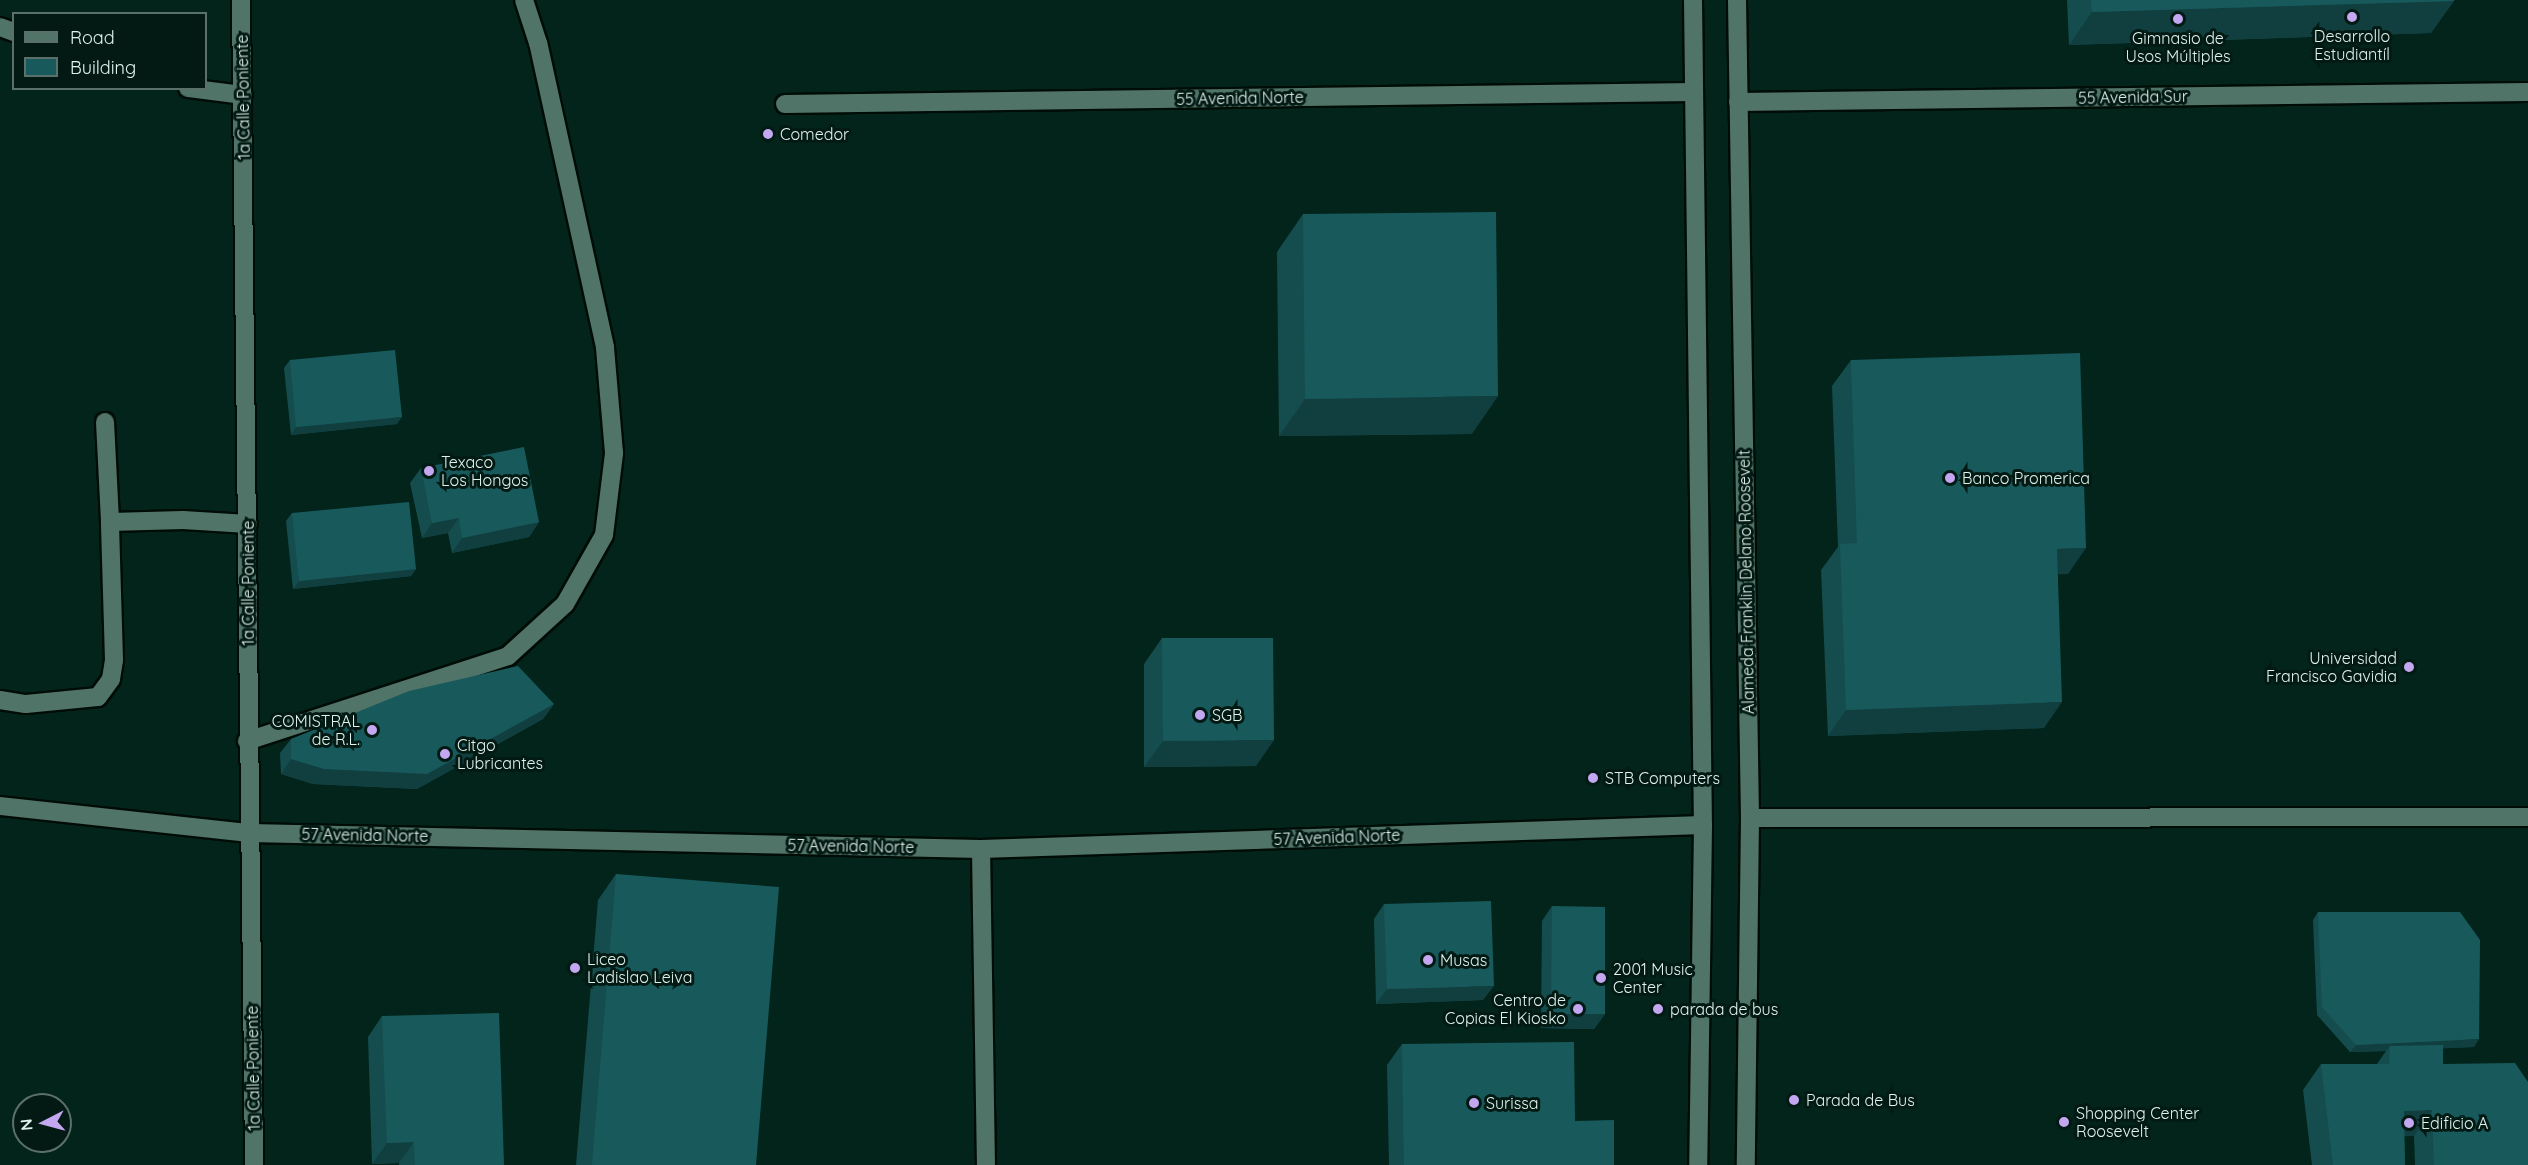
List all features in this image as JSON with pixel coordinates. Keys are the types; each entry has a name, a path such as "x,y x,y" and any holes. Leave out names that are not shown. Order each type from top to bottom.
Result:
{"street":[{"name":"1a Calle Poniente","path":"241,0 248,524 247,741 254,1165"},
{"path":"247,741 508,656 565,604 604,535 614,453 605,347 538,43 524,0"},
{"path":"1693,0 1703,825 1698,1165"},
{"name":"Alameda Franklin Delano Roosevelt","path":"1737,0 1750,818 1746,1165"},
{"path":"204,90 243,95"},
{"name":"55 Avenida Norte","path":"785,104 1694,92"},
{"name":"55 Avenida Sur","path":"1738,102 2528,92"},
{"path":"0,700 26,704 98,697 111,679 114,660 105,422"},
{"path":"110,522 183,520 248,524"},
{"name":"57 Avenida Norte","path":"0,806 250,833 981,849 1703,825"},
{"path":"1750,818 2528,816"},
{"path":"981,849 986,1165"}],"building":[{"path":"2091,0 2454,0 2454,1 2092,12"},
{"path":"1496,212 1498,396 1305,399 1303,214"},
{"path":"395,350 402,417 296,427 290,360"},
{"name":"Banco Promerica","path":"2080,353 2086,548 2057,549 2062,702 1846,710 1840,544 1857,543 1851,360"},
{"path":"524,447 539,522 462,538 459,518 432,523 421,468"},
{"path":"409,502 416,569 299,581 292,513"},
{"name":"SGB","path":"1162,638 1273,638 1274,740 1163,741"},
{"path":"518,666 554,704 427,774 324,769 291,759 291,739 409,691"},
{"path":"616,874 779,887 756,1165 592,1165"},
{"name":"Musas","path":"1491,901 1494,986 1387,989 1384,904"},
{"path":"1552,906 1605,907 1605,1014 1551,1014"},
{"path":"2318,912 2460,912 2480,940 2479,1039 2356,1045 2322,1007"},
{"path":"499,1013 504,1165 415,1165 414,1142 387,1143 382,1016"},
{"name":"Surissa","path":"1574,1042 1575,1121 1614,1120 1614,1165 1404,1165 1402,1044"},
{"name":"Edificio A","path":"2443,1045 2443,1064 2515,1063 2528,1082 2528,1165 2434,1165 2432,1110 2404,1111 2405,1165 2333,1165 2321,1064 2389,1064 2390,1046"}],"place":[{"name":"Desarrollo Estudiantíl","path":"2352,17"},
{"name":"Gimnasio de Usos Múltiples","path":"2178,19"},
{"name":"Comedor","path":"768,134"},
{"name":"Texaco Los Hongos","path":"429,471"},
{"name":"Banco Promerica","path":"1950,478"},
{"name":"Universidad Francisco Gavidia","path":"2409,667"},
{"name":"SGB","path":"1200,715"},
{"name":"COMISTRAL de R.L.","path":"372,730"},
{"name":"Citgo Lubricantes","path":"445,754"},
{"name":"STB Computers","path":"1593,778"},
{"name":"Musas","path":"1428,960"},
{"name":"Liceo Ladislao Leiva","path":"575,968"},
{"name":"2001 Music Center","path":"1601,978"},
{"name":"Centro de Copias El Kiosko","path":"1578,1009"},
{"name":"parada de bus","path":"1658,1009"},
{"name":"Parada de Bus","path":"1794,1100"},
{"name":"Surissa","path":"1474,1103"},
{"name":"Shopping Center Roosevelt","path":"2064,1122"},
{"name":"Edificio A","path":"2409,1123"}]}
